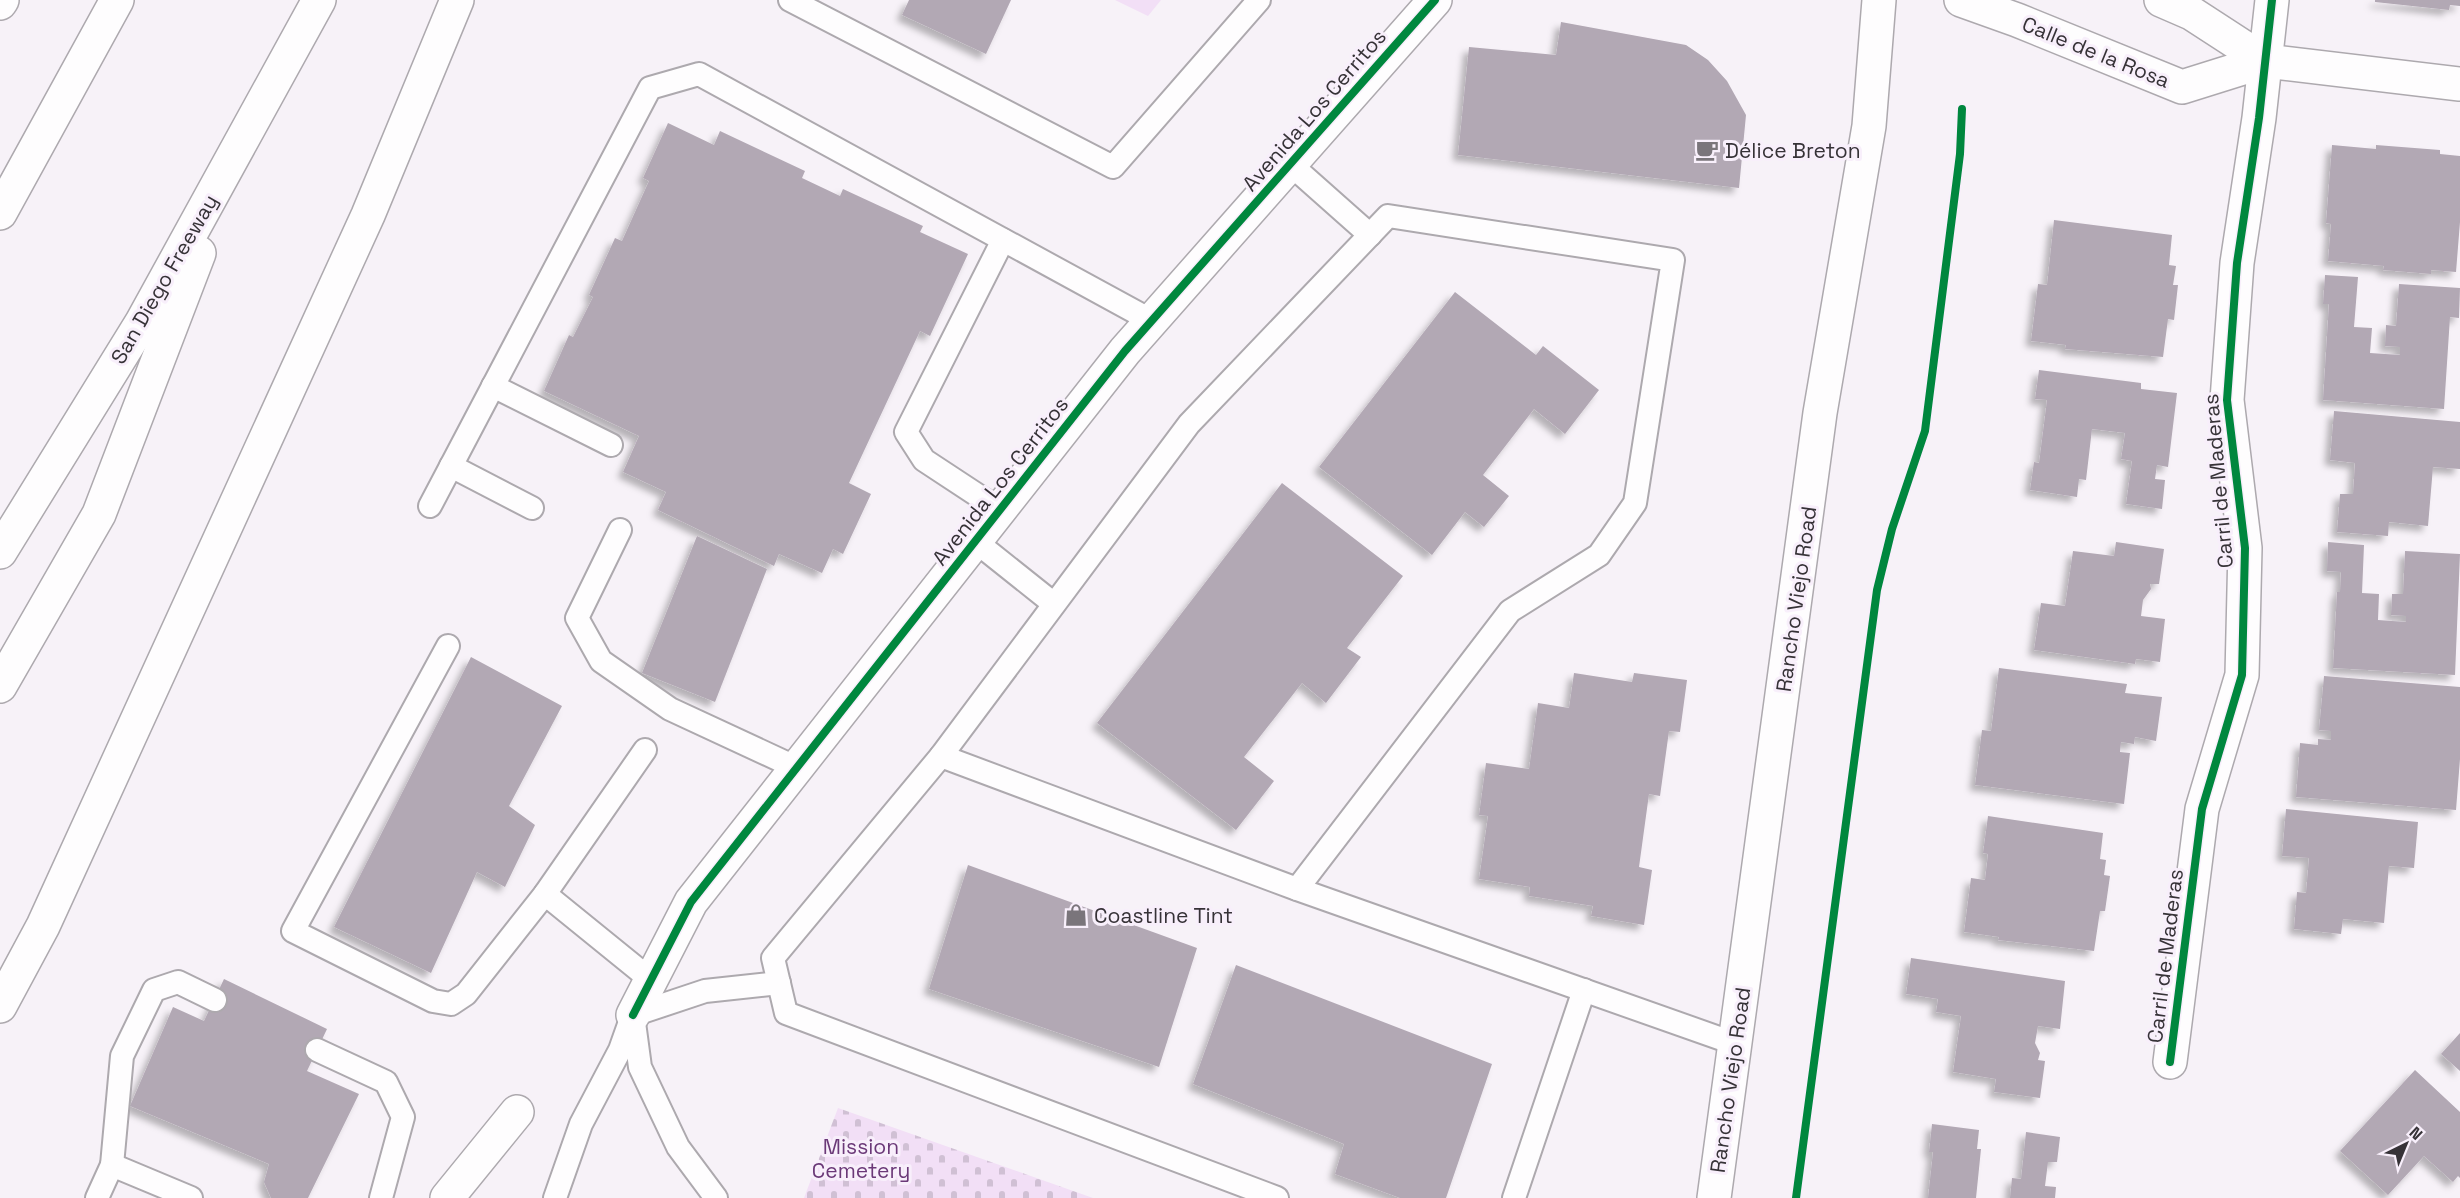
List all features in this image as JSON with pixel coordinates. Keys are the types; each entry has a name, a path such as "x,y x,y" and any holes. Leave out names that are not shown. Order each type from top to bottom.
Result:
{"main road":[{"path":"0,213 117,0"},
{"name":"San Diego Freeway","path":"0,552 142,322 319,0"},
{"path":"0,1006 43,926 353,247 457,0"},
{"name":"Avenida Los Cerritos","path":"633,1015 692,902 1125,351 1435,0"},
{"name":"Rancho Viejo Road","path":"1714,1198 1820,413 1869,126 1879,0"},
{"name":"Calle de la Rosa","path":"1961,0 2017,20 2182,87 2265,61 2460,84"},
{"name":"Calle de la Rosa","path":"2161,0 2191,13 2265,61"},
{"name":"Carril de Maderas","path":"2170,1062 2202,809 2242,675 2245,548 2227,400 2237,263 2272,0"},
{"path":"0,686 99,514 242,141"},
{"path":"447,1198 517,1112"}],"lane":[{"path":"790,0 1113,167 1259,0"},
{"path":"430,506 650,88 699,74 1152,321"},
{"path":"1290,164 1370,235"},
{"path":"1277,1198 786,1013 773,958 941,756 1189,424 1388,216 1673,260 1635,503 1599,555 1510,610 1297,889"},
{"path":"1000,510 924,460 906,432 1003,240"},
{"path":"493,387 611,445"},
{"path":"451,466 532,508"},
{"path":"620,530 577,618 601,661 670,709 797,768"},
{"path":"975,541 1054,604"},
{"path":"448,646 293,931 434,1001 451,1004 466,994 545,894 645,750"},
{"path":"941,756 1297,889 1736,1044"},
{"path":"545,894 651,980"},
{"path":"97,1198 112,1165 122,1056 154,990 178,982 215,1000"},
{"path":"633,1015 705,991 779,983"},
{"path":"1514,1198 1584,990"},
{"path":"555,1198 581,1124 620,1050 633,1015"},
{"path":"633,1015 640,1067 678,1147 716,1198"},
{"path":"317,1050 386,1082 403,1117 381,1198"},
{"path":"112,1165 192,1198"}],"green space":[{"path":"1115,0 1161,0 1148,16"},
{"name":"Mission Cemetery","path":"838,1108 1093,1198 804,1198"}],"building":[{"path":"909,0 1011,0 986,54 902,15"},
{"path":"2375,0 2460,0 2460,6 2450,5 2449,10 2375,2"},
{"path":"1561,22 1686,45 1708,60 1727,81 1746,115 1739,188 1458,155 1469,47 1556,55"},
{"path":"668,123 714,145 720,131 805,171 802,178 840,196 843,189 923,226 920,232 968,254 930,336 920,331 849,483 871,494 843,554 833,549 822,573 779,554 774,566 658,510 666,492 623,472 639,436 544,391 569,335 573,337 593,297 589,295 615,238 622,241 649,181 643,178"},
{"path":"2332,145 2376,149 2376,145 2440,150 2440,154 2460,156 2460,222 2456,272 2431,270 2431,274 2383,270 2384,266 2328,261 2331,224 2326,223"},
{"path":"2054,220 2172,235 2169,265 2176,266 2173,285 2178,285 2174,320 2168,319 2163,357 2065,349 2066,345 2031,341 2038,284 2047,285"},
{"path":"2325,275 2358,277 2354,327 2372,328 2370,353 2400,355 2400,347 2385,346 2386,325 2396,326 2399,284 2460,288 2459,318 2450,317 2444,409 2323,400 2329,304 2323,304"},
{"path":"1455,292 1536,355 1543,346 1599,390 1565,434 1534,409 1483,475 1509,496 1484,527 1465,512 1432,555 1319,467"},
{"path":"2039,370 2141,383 2141,389 2177,393 2168,467 2157,465 2155,479 2165,480 2162,509 2126,504 2132,461 2121,459 2125,433 2092,429 2086,480 2079,479 2077,497 2030,490 2034,462 2039,463 2047,400 2035,399"},
{"path":"2334,411 2460,422 2460,469 2433,467 2428,526 2389,522 2388,536 2337,532 2340,494 2353,494 2355,463 2330,460"},
{"path":"1282,483 1403,576 1347,648 1361,657 1326,703 1302,683 1244,757 1274,781 1236,830 1097,723"},
{"path":"697,536 767,569 715,702 642,673"},
{"path":"2116,542 2164,549 2159,584 2150,584 2151,589 2143,600 2141,616 2165,619 2160,662 2136,659 2135,664 2034,650 2041,603 2065,606 2073,551 2114,556"},
{"path":"2328,542 2364,545 2362,593 2379,594 2378,620 2406,622 2406,616 2391,615 2392,594 2403,594 2405,551 2460,554 2455,675 2333,668 2337,592 2340,592 2341,572 2327,571"},
{"path":"471,657 562,706 509,806 535,825 505,887 477,872 431,973 334,927"},
{"path":"1999,668 2127,684 2125,693 2162,697 2156,741 2135,737 2134,744 2121,742 2120,752 2130,753 2124,804 1975,785 1982,730 1991,731"},
{"path":"1574,673 1632,682 1634,673 1687,680 1680,732 1669,731 1660,796 1649,794 1639,867 1652,870 1644,925 1591,916 1593,906 1529,896 1530,887 1479,879 1488,816 1479,815 1486,763 1529,769 1538,703 1569,708"},
{"path":"2324,676 2460,687 2460,759 2456,810 2296,797 2300,743 2318,745 2318,739 2331,740 2331,731 2319,730"},
{"path":"2286,809 2418,822 2414,868 2389,866 2384,923 2343,919 2341,934 2294,929 2297,892 2306,893 2309,858 2282,856"},
{"path":"1988,816 2103,833 2100,859 2106,860 2104,875 2110,876 2105,911 2100,911 2094,951 1998,940 1999,937 1964,932 1971,878 1985,880 1988,854 1983,853"},
{"path":"968,865 1197,948 1159,1067 929,989"},
{"path":"1911,958 2065,981 2060,1029 2038,1026 2035,1043 2040,1053 2038,1060 2045,1061 2040,1098 1994,1092 1996,1079 1953,1072 1961,1016 1936,1012 1938,999 1906,994"},
{"path":"1236,965 1492,1064 1446,1198 1400,1198 1335,1174 1344,1144 1193,1084"},
{"path":"224,979 327,1029 307,1071 359,1094 308,1198 271,1198 264,1182 269,1164 130,1106 173,1007 204,1021"},
{"path":"2460,1033 2460,1071 2441,1054"},
{"path":"2415,1070 2460,1112 2460,1178 2458,1176 2453,1182 2424,1156 2388,1195 2340,1151"},
{"path":"1932,1124 1979,1130 1977,1149 1981,1149 1976,1198 1928,1198 1933,1152 1929,1152"},
{"path":"2026,1132 2060,1137 2057,1162 2048,1162 2045,1186 2056,1187 2055,1198 2010,1198 2012,1178 2021,1179"}],"cycle path":[{"path":"633,1015 691,902 1125,351 1435,0"},
{"path":"2170,1062 2202,809 2242,675 2245,548 2227,400 2237,263 2259,118 2272,0"},
{"path":"1796,1198 1877,590 1892,529 1925,431 1960,154 1962,109"}],"place":[{"name":"Délice Breton","path":"1707,150"},
{"name":"Coastline Tint","path":"1076,915"}]}
